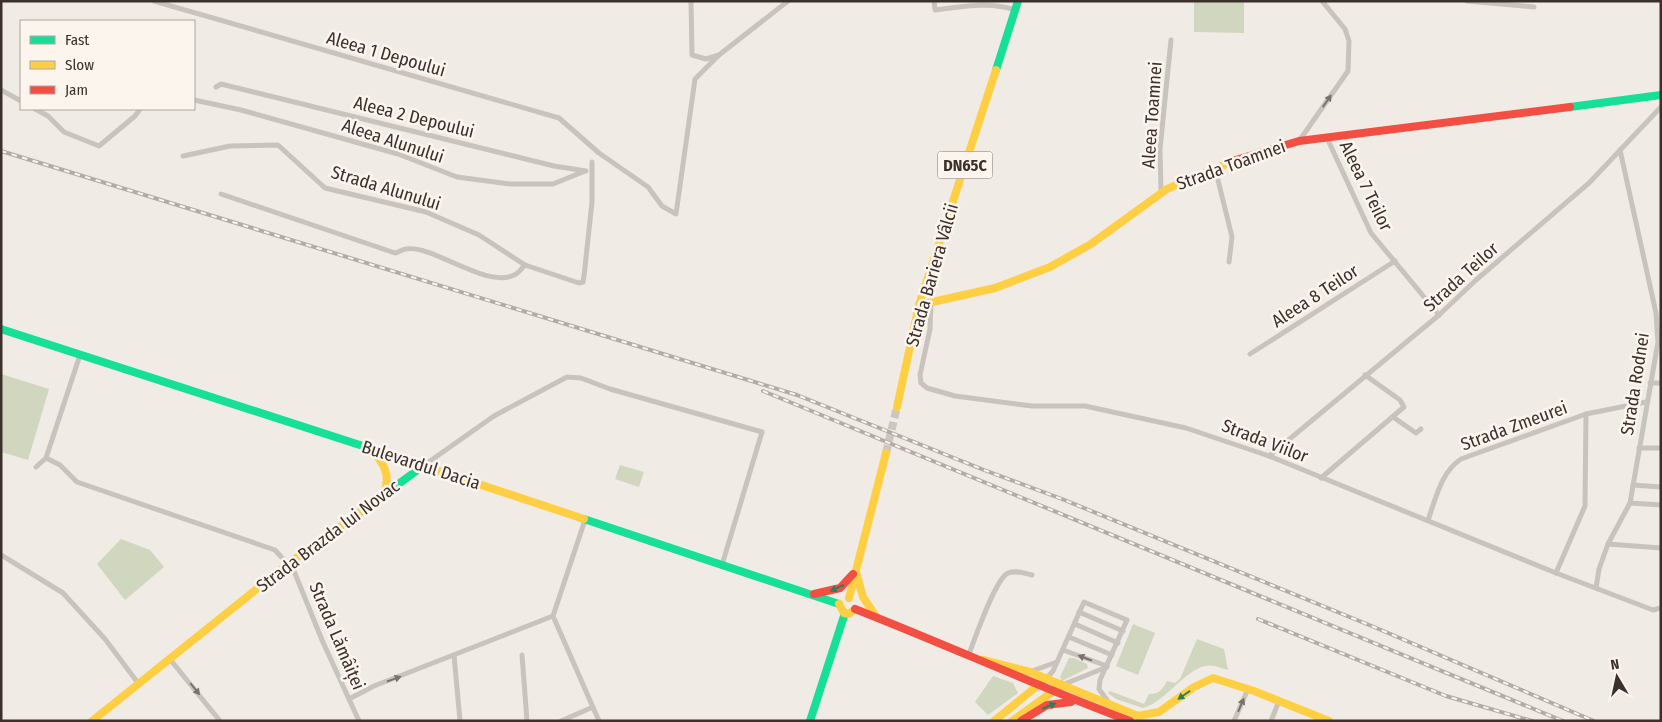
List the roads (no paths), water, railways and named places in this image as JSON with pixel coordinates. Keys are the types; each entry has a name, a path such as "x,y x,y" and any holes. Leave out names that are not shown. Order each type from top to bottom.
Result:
{"main road":[{"name":"Strada Bariera Vâlcii","path":"897,407 919,306 1018,1"},
{"name":"Strada Toamnei","path":"919,306 949,301 1009,283 1068,258 1102,237 1161,192 1182,180 1258,151 1299,141 1661,95"},
{"name":"Bulevardul Dacia","path":"1,330 423,466 839,604"},
{"path":"371,449 385,464 389,472 388,485 384,494"},
{"path":"849,598 886,453"},
{"name":"Strada Brazda lui Novac","path":"92,721 288,564 423,466"},
{"path":"811,595 840,588 856,571"},
{"path":"856,571 863,597 877,618"},
{"path":"849,598 842,600 839,604 840,610 845,613 851,613 855,609"},
{"path":"849,598 854,602 855,609"},
{"path":"855,609 969,654 1051,692 1130,721"},
{"path":"810,721 845,613"},
{"path":"983,660 1047,678 1138,716 1156,718 1199,684 1214,678 1248,689 1329,721"},
{"path":"994,721 1047,678"},
{"path":"1012,721 1062,684"},
{"path":"1021,721 1053,703 1081,703"}],"street":[{"name":"Aleea 1 Depoului","path":"154,1 559,118 599,153 648,188 662,206 676,214 695,79 718,54"},
{"path":"691,1 692,55 706,59 718,54 788,1"},
{"path":"934,1 935,10 981,5 1005,6 1015,10"},
{"path":"1299,141 1348,71 1349,41 1345,29 1322,1"},
{"path":"1467,1 1534,7"},
{"name":"Aleea Toamnei","path":"1161,192 1160,148 1172,40"},
{"name":"Aleea 2 Depoului","path":"216,87 221,84 554,166 585,171"},
{"path":"1,90 20,100"},
{"name":"Aleea Alunului","path":"195,100 241,110 398,154 457,177 510,184 553,184 585,171"},
{"name":"Strada Teilor","path":"1269,456 1439,315 1476,280 1589,182 1661,107"},
{"path":"37,110 48,116 64,132 99,146 135,116 139,110"},
{"name":"Aleea 7 Teilor","path":"1327,138 1364,222 1378,243 1439,315"},
{"name":"Strada Alunului","path":"183,156 230,146 278,145 325,188 426,212 479,235 525,265 572,282 583,282 592,202 592,162"},
{"name":"Strada Rodnei","path":"1596,588 1599,569 1608,544 1630,503 1646,402 1658,342 1656,312 1620,150"},
{"path":"585,171 599,153"},
{"path":"1215,168 1232,237 1229,262"},
{"path":"221,194 395,253 408,248 424,251 472,271 502,278 515,275 525,265"},
{"name":"Aleea 8 Teilor","path":"1250,354 1395,261"},
{"name":"Strada Viilor","path":"931,303 930,329 920,375 921,383 927,388 955,396 1032,406 1085,406 1186,428 1269,456 1556,573 1653,610 1661,608"},
{"path":"36,467 46,458 80,355"},
{"path":"1321,478 1404,407 1403,403 1365,376"},
{"name":"Strada Brazda lui Novac","path":"423,466 494,416 567,377 581,378 762,432 722,565"},
{"path":"1650,383 1661,383"},
{"name":"Strada Zmeurei","path":"1428,520 1444,477 1453,464 1586,414 1646,402"},
{"path":"1556,573 1585,506 1586,414"},
{"path":"1393,416 1416,433 1421,429"},
{"path":"1639,448 1661,448"},
{"path":"46,458 60,465 77,482 275,550 288,564"},
{"path":"1633,485 1661,487"},
{"path":"1630,503 1661,505"},
{"path":"584,520 553,616 599,721"},
{"path":"1608,544 1661,548"},
{"path":"1,556 63,593 104,639 138,683"},
{"name":"Strada Lămâiței","path":"288,564 294,571 322,640 359,721"},
{"path":"969,654 996,589 1005,576 1016,571 1032,574"},
{"path":"1047,678 1063,650 1084,602 1127,620 1099,688 1110,704"},
{"path":"1080,612 1123,630"},
{"path":"349,698 374,686 553,616"},
{"path":"1075,624 1118,642"},
{"path":"1069,637 1112,655"},
{"path":"1063,650 1107,667"},
{"path":"522,654 527,721"},
{"path":"454,655 460,721"},
{"path":"169,658 220,721"},
{"path":"1030,672 1043,669 1057,662"},
{"path":"1062,684 1107,667"},
{"path":"1234,721 1248,689"},
{"path":"1271,721 1279,701"},
{"path":"561,721 593,706"}],"tunnel":[{"path":"886,453 897,407"}],"railway":[{"path":"1,151 797,395 1062,499 1374,627 1594,721"},
{"path":"763,391 1563,721"},
{"path":"1258,619 1446,696 1532,721"}]}
